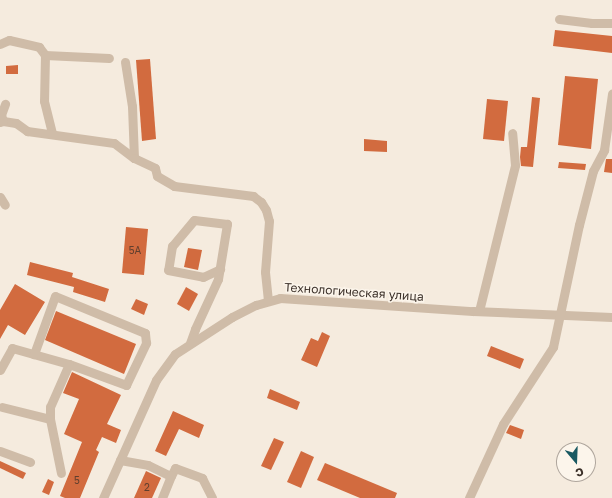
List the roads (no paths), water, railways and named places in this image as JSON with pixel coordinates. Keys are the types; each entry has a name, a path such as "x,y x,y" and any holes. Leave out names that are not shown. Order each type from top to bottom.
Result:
{"street":[{"path":"559,19 592,23 612,23"},
{"path":"0,44 9,40 39,48 45,55 44,102 52,134"},
{"path":"45,55 109,58"},
{"path":"125,62 132,106 134,158"},
{"path":"469,498 503,424 553,347 579,225 589,186 593,171 604,150 612,94"},
{"path":"5,104 1,114 1,122 16,124 27,131 114,143 134,158 155,168 157,176 174,186 253,196 261,202 266,210 269,221 265,272 268,300"},
{"path":"479,311 515,165 512,133"},
{"path":"190,343 218,279 220,269 227,224 194,220 172,246 168,270 203,277 220,269"},
{"path":"0,370 12,348 69,364 126,385 146,343 145,333 55,296 34,354"},
{"name":"Технологическая улица","path":"103,498 156,380 175,354 232,317 268,300 280,298 479,311 612,317"},
{"path":"61,473 50,419 50,407 69,364"},
{"path":"1,408 50,419"},
{"path":"0,451 30,462"},
{"path":"120,460 148,466 171,476"},
{"path":"162,498 175,468 202,478 212,498"}]}
